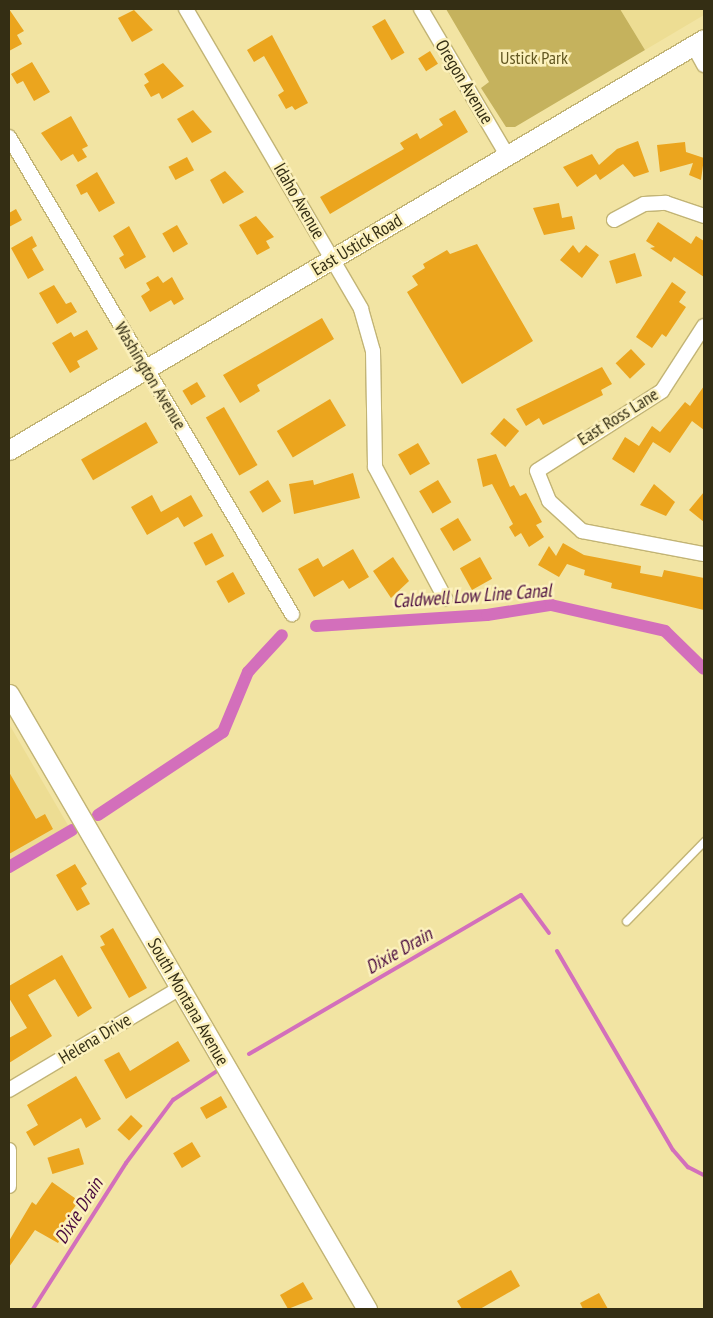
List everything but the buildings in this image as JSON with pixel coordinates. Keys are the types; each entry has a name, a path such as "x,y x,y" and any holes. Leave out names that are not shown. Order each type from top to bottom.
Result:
{"main road":[{"name":"East Ustick Road","path":"9,450 699,42"},
{"name":"South Montana Avenue","path":"9,694 367,1309"}],"street":[{"name":"Idaho Avenue","path":"186,9 361,309 373,351 375,467 445,598"},
{"name":"Oregon Avenue","path":"420,9 508,155"},
{"path":"699,42 704,65"},
{"name":"Washington Avenue","path":"9,137 292,614"},
{"path":"614,220 644,204 666,203 704,216"},
{"name":"East Ross Lane","path":"704,326 662,391 537,471 549,502 582,530 704,554"},
{"name":"Helena Drive","path":"9,1090 180,988"},
{"path":"9,1150 9,1186"}],"lane":[{"path":"626,921 704,841"}],"shaded area":[{"path":"620,9 704,9 704,15 645,50"},
{"path":"9,724 69,827 9,863"}],"green space":[{"name":"Ustick Park","path":"446,9 620,9 645,50 515,127 506,127 481,88 489,82"}],"waterway":[{"name":"Caldwell Low Line Canal","path":"316,626 487,615 551,605 665,631 704,669"},
{"name":"Caldwell Low Line Canal","path":"98,815 223,732 248,672 282,635"},
{"name":"Caldwell Low Line Canal","path":"9,867 72,830"},
{"name":"Dixie Drain","path":"249,1054 521,895 549,933"},
{"name":"Dixie Drain","path":"557,951 673,1150 688,1167 704,1175"},
{"name":"Dixie Drain","path":"33,1309 126,1163 173,1100 217,1071"}]}
